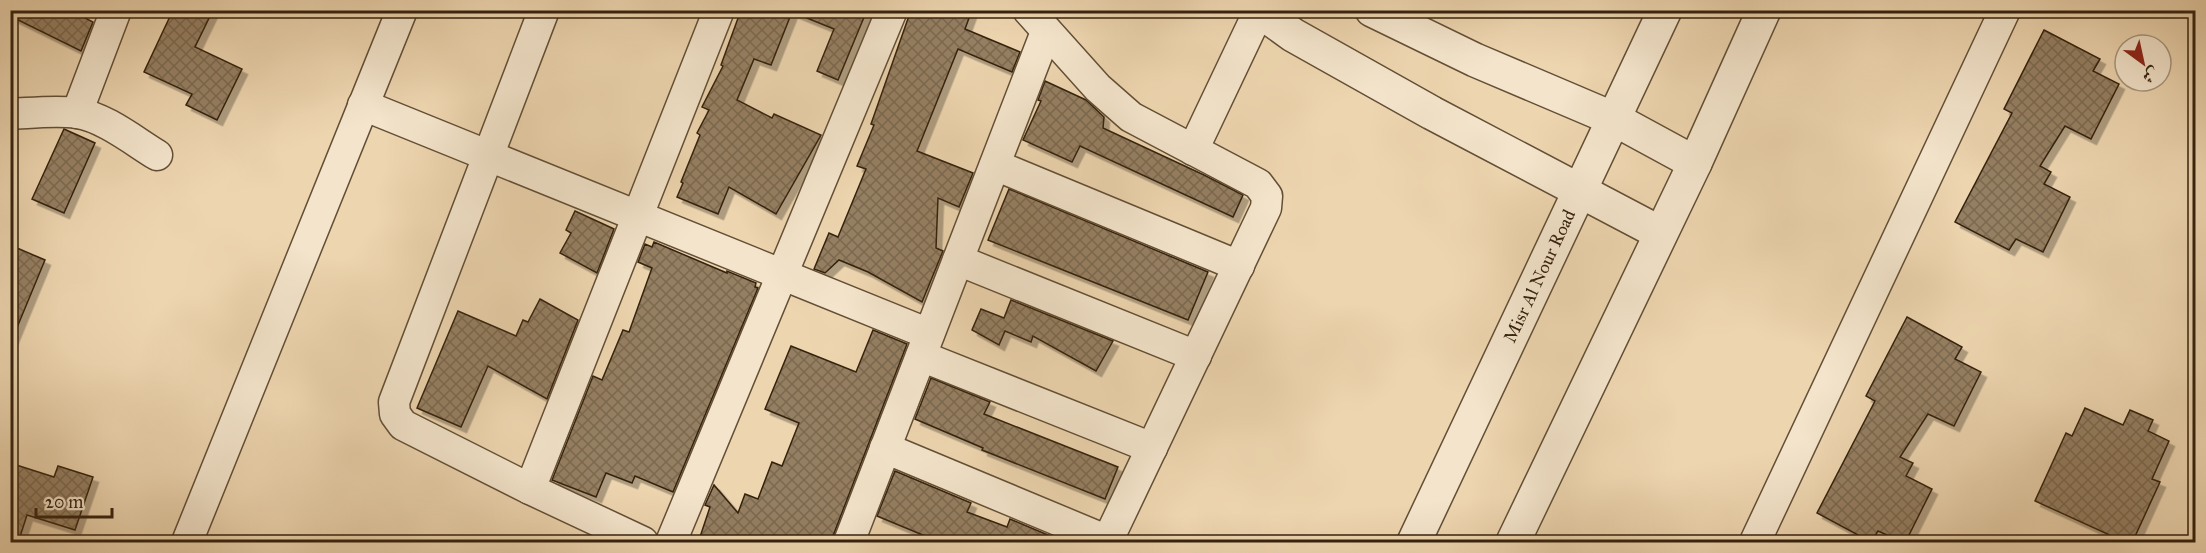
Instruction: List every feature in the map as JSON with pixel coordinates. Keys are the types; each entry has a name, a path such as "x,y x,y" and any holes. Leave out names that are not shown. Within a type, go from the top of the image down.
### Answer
{"street":[{"path":"77,113 116,10"},
{"path":"187,543 402,10"},
{"path":"544,10 394,402 395,414 403,424 530,489 643,543"},
{"path":"530,489 719,10"},
{"path":"671,543 892,10"},
{"path":"1372,10 1475,60 1614,119 1695,163"},
{"name":"Misr Al Nour Road","path":"1414,543 1665,10"},
{"path":"1513,543 1695,163 1764,10"},
{"path":"1755,543 2006,10"},
{"path":"1193,150 1259,11 1293,35 1412,102 1660,233"},
{"path":"885,448 1107,542 1266,208 1268,196 1258,184 1131,117 1098,88 1037,21"},
{"path":"853,541 885,448 995,165 1037,21"},
{"path":"363,105 782,274 925,345 1152,448"},
{"path":"10,114 77,113 95,118 157,155"},
{"path":"995,165 1239,266"},
{"path":"958,260 1196,356"}],"building":[{"path":"10,10 70,10 93,22 81,51 10,16"},
{"path":"173,10 213,10 195,47 242,69 217,120 186,105 192,94 144,72"},
{"path":"741,10 867,10 838,80 817,71 834,29 792,12 771,65 754,59 737,100 772,118 774,114 821,135 776,214 729,187 718,214 677,197 700,135 697,133 709,110 702,107 723,66 721,65"},
{"path":"911,10 972,10 965,29 1020,52 1012,72 958,49 917,151 973,173 959,207 938,198 936,248 943,251 922,302 868,272 839,260 825,273 814,269 829,233 838,237 866,169 857,166 874,125 871,124"},
{"path":"2044,30 2100,59 2093,71 2113,81 2114,93 2091,139 2065,126 2040,166 2051,172 2044,184 2070,197 2043,252 2016,239 2009,250 1955,222 2012,113 2004,109"},
{"path":"1045,81 1086,100 1104,117 1103,128 1243,195 1233,217 1080,146 1072,162 1023,140 1041,101 1038,100"},
{"path":"64,129 95,143 64,213 32,199"},
{"path":"1009,189 1208,272 1188,320 988,240"},
{"path":"575,211 614,229 597,273 560,253 571,233 566,230"},
{"path":"654,242 756,283 755,287 758,288 673,492 635,476 632,483 606,473 596,497 552,480 593,376 602,380 623,330 629,332 652,268 638,262 645,244 652,247"},
{"path":"10,245 45,260 11,342 10,342"},
{"path":"540,299 578,320 547,399 488,366 461,427 417,408 458,311 516,336 523,320 528,322"},
{"path":"1011,300 1113,341 1096,371 1033,336 1031,342 1005,331 999,345 972,330 981,309 1004,318"},
{"path":"1907,317 1962,347 1955,359 1981,372 1954,426 1928,414 1900,457 1913,463 1906,476 1932,489 1905,543 1878,531 1871,542 1817,513 1875,401 1866,396"},
{"path":"873,330 907,344 832,543 698,543 710,507 705,505 714,485 738,513 745,494 758,499 772,462 782,466 799,423 765,409 791,346 856,372"},
{"path":"931,378 990,402 984,414 1118,467 1105,499 982,450 983,448 915,419"},
{"path":"2085,408 2123,425 2130,410 2153,420 2148,431 2169,441 2152,479 2160,482 2132,543 2127,543 2035,501 2066,433 2072,436"},
{"path":"10,463 54,477 58,466 93,477 75,530 27,515 18,543 10,543"},
{"path":"895,471 971,503 967,512 1007,527 1010,519 1067,543 942,543 877,516"}]}
